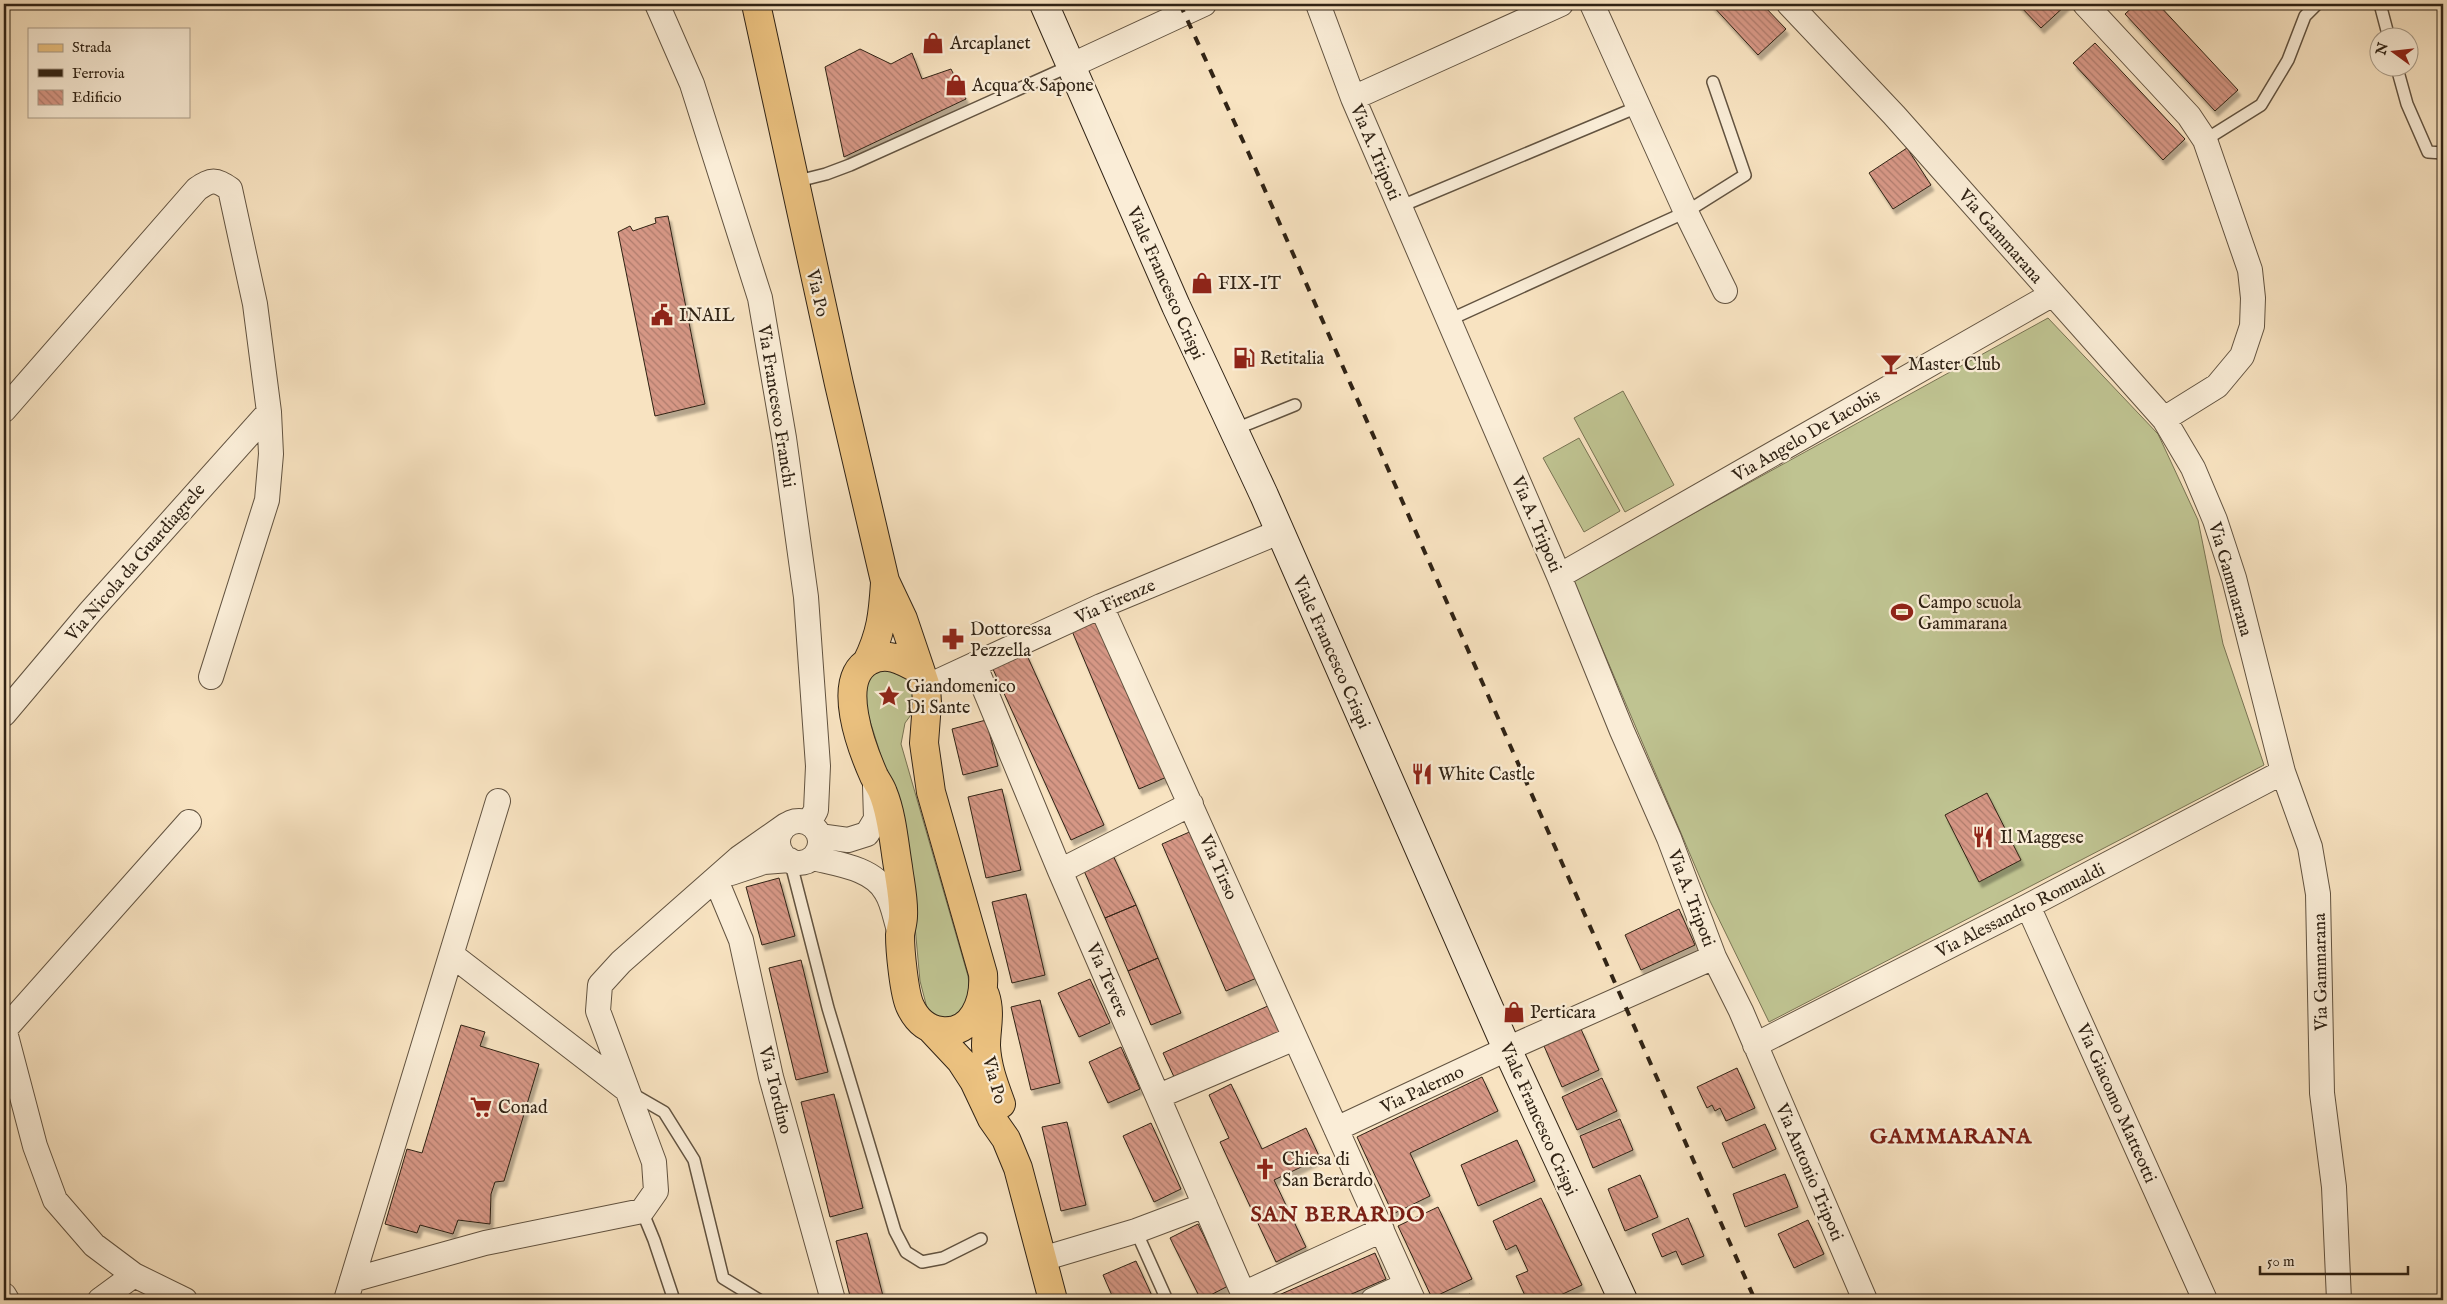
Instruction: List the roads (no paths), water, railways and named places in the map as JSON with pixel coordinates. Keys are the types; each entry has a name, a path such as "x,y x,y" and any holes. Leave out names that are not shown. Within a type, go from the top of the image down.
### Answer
{"main road":[{"name":"Via Po","path":"756,4 794,182 885,581 903,619 922,678 927,703 924,743 931,792 983,974 984,991 989,1008 986,1047 990,1072 1004,1114 1006,1139"},
{"name":"Via Po","path":"885,581 882,625 867,662 854,679 851,697 854,716 874,777 883,792 900,881 904,916 900,934 906,993 909,1005 916,1016 946,1043 961,1061 974,1081 992,1119 1006,1139 1018,1168 1051,1300"},
{"path":"867,662 876,657 895,657 922,678"},
{"path":"931,1029 956,1031 963,1027 971,1021 984,991"}],"street":[{"name":"Via Francesco Franchi","path":"657,4 692,84 760,298 784,438 806,597 818,766 816,810 803,840"},
{"name":"Viale Francesco Crispi","path":"1044,4 1176,306 1280,532 1507,1049 1623,1300"},
{"path":"1070,66 1204,4"},
{"name":"Via A. Tripoti","path":"1318,4 1353,98 1559,576 1622,731 1669,838 1714,957 1755,1045"},
{"path":"1353,98 1561,4"},
{"path":"1592,4 1640,106 1686,212 1725,291"},
{"path":"2085,4 2189,116 2205,140 2250,270 2253,298 2252,326 2242,356 2218,386 2164,419"},
{"name":"Via Gammarana","path":"1798,7 2164,419 2193,468 2215,520 2234,578 2283,772 2310,847 2318,894 2322,1093 2334,1187 2339,1300"},
{"path":"4,410 197,188 209,181 219,182 230,188 255,304 269,412 271,454 267,500 211,677"},
{"name":"Via Angelo De Iacobis","path":"1559,576 2053,294"},
{"name":"Via Nicola da Guardiagrele","path":"4,714 90,612 269,412"},
{"name":"Via Firenze","path":"922,678 975,666 1101,606 1280,532"},
{"name":"Via Tirso","path":"1101,606 1410,1292"},
{"name":"Via Tevere","path":"975,666 1060,871 1159,1096 1244,1297 1382,1230"},
{"name":"Via Alessandro Romualdi","path":"1755,1045 2028,906 2283,772"},
{"path":"349,1290 485,1243 642,1211 656,1192 654,1162 598,1011 600,985 621,962 739,858 803,840 848,840 867,834 876,819 874,777"},
{"path":"349,1290 498,801"},
{"path":"1060,871 1190,804"},
{"path":"185,1300 134,1274 94,1245 55,1200 35,1146 4,1028 189,822"},
{"path":"716,880 803,840"},
{"path":"803,840 872,878 886,892 900,934"},
{"name":"Via Tordino","path":"716,880 741,940 771,1077 833,1300"},
{"name":"Via Giacomo Matteotti","path":"2028,906 2205,1300"},
{"path":"452,955 629,1092"},
{"name":"Via Palermo","path":"1336,1129 1507,1049 1714,957"},
{"path":"1159,1096 1295,1038"},
{"name":"Via Antonio Tripoti","path":"1755,1045 1865,1300"},
{"path":"1043,1266 1205,1205"},
{"path":"100,1300 134,1274"},
{"path":"1373,1300 1410,1292"},
{"path":"4,1295 7,1300"}],"lane":[{"path":"2205,140 2261,104 2288,60 2305,16 2317,4"},
{"path":"2380,4 2386,28"},
{"path":"794,182 826,174 850,165 1070,66"},
{"path":"2400,78 2407,104 2428,152 2443,153"},
{"path":"1449,320 1686,212 1745,175 1713,82"},
{"path":"1400,207 1640,106"},
{"path":"1233,430 1294,406"},
{"path":"803,840 828,1008 895,1230 906,1252 922,1262 943,1258 982,1239"},
{"path":"629,1092 664,1112 694,1160 723,1278 759,1300"},
{"path":"642,1211 674,1300"},
{"path":"1136,1230 1167,1300"}],"railway":[{"path":"1180,4 1249,154 1755,1300"}],"place":[{"name":"Arcaplanet","path":"933,43"},
{"name":"Acqua & Sapone","path":"956,85"},
{"name":"FIX-IT","path":"1202,283"},
{"name":"INAIL","path":"662,315"},
{"name":"Retitalia","path":"1244,358"},
{"name":"Master Club","path":"1891,364"},
{"name":"Campo scuola Gammarana","path":"1902,612"},
{"name":"Dottoressa Pezzella","path":"953,639"},
{"name":"Giandomenico Di Sante","path":"889,696"},
{"name":"White Castle","path":"1422,774"},
{"name":"Il Maggese","path":"1983,837"},
{"name":"Perticara","path":"1514,1012"},
{"name":"Conad","path":"481,1107"},
{"name":"Chiesa di San Berardo","path":"1265,1169"}],"district":[{"name":"GAMMARANA","path":"1951,1135"},
{"name":"SAN BERARDO","path":"1338,1213"}]}
